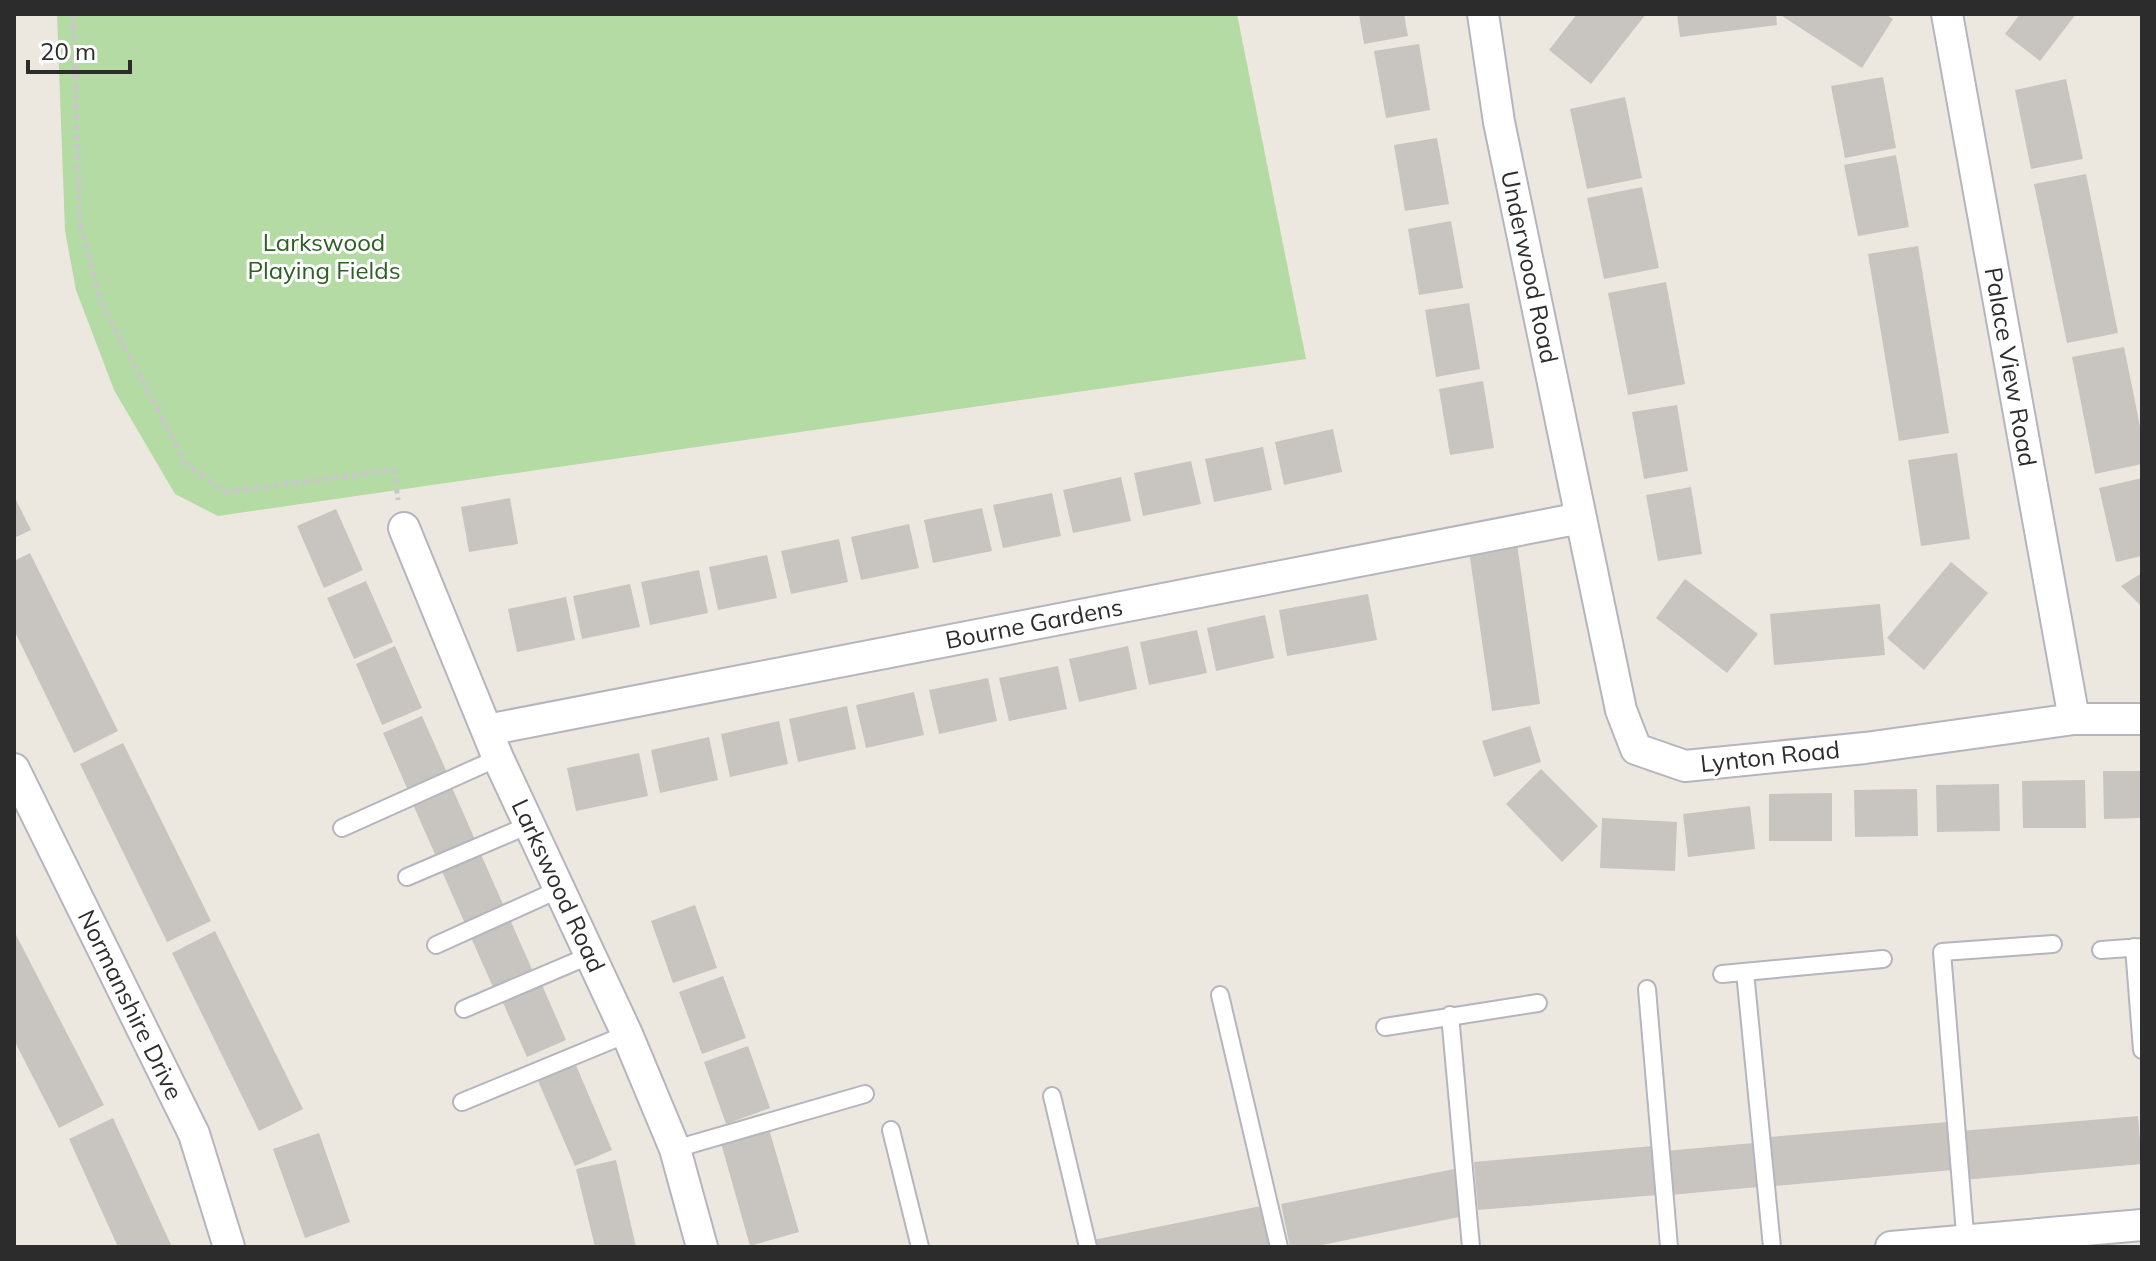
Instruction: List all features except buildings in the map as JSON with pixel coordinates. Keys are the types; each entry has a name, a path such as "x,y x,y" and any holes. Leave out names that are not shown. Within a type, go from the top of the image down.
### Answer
{"street":[{"name":"Underwood Road","path":"1483,14 1499,122 1581,518"},
{"name":"Palace View Road","path":"1947,14 2074,719"},
{"name":"Lynton Road","path":"1581,518 1621,710 1636,749 1685,766 1865,748 2074,719 2142,719"},
{"name":"Bourne Gardens","path":"493,744 1581,518"},
{"name":"Larkswood Road","path":"404,528 493,744 627,1034 675,1149 702,1247"},
{"name":"Normanshire Drive","path":"14,769 194,1134 229,1247"},
{"path":"1891,1247 1966,1244 2142,1225"}],"lane":[{"path":"342,828 493,744"},
{"path":"407,877 529,825"},
{"path":"436,945 560,889"},
{"path":"1966,1244 1942,952 2053,944"},
{"path":"2101,950 2138,947 2142,1050"},
{"path":"464,1009 591,955"},
{"path":"1722,974 1883,959"},
{"path":"1745,972 1772,1247"},
{"path":"1647,989 1669,1247"},
{"path":"1220,995 1279,1247"},
{"path":"1385,1027 1538,1003"},
{"path":"1450,1015 1471,1247"},
{"path":"462,1102 627,1034"},
{"path":"675,1149 865,1094"},
{"path":"1052,1096 1088,1247"},
{"path":"891,1130 920,1247"}],"path":[{"path":"73,14 80,225 101,302 186,464 226,492 394,470 404,528"}],"green space":[{"name":"Larkswood Playing Fields","path":"57,14 1237,14 1306,359 218,516 175,494 114,390 76,290 65,231"}]}
